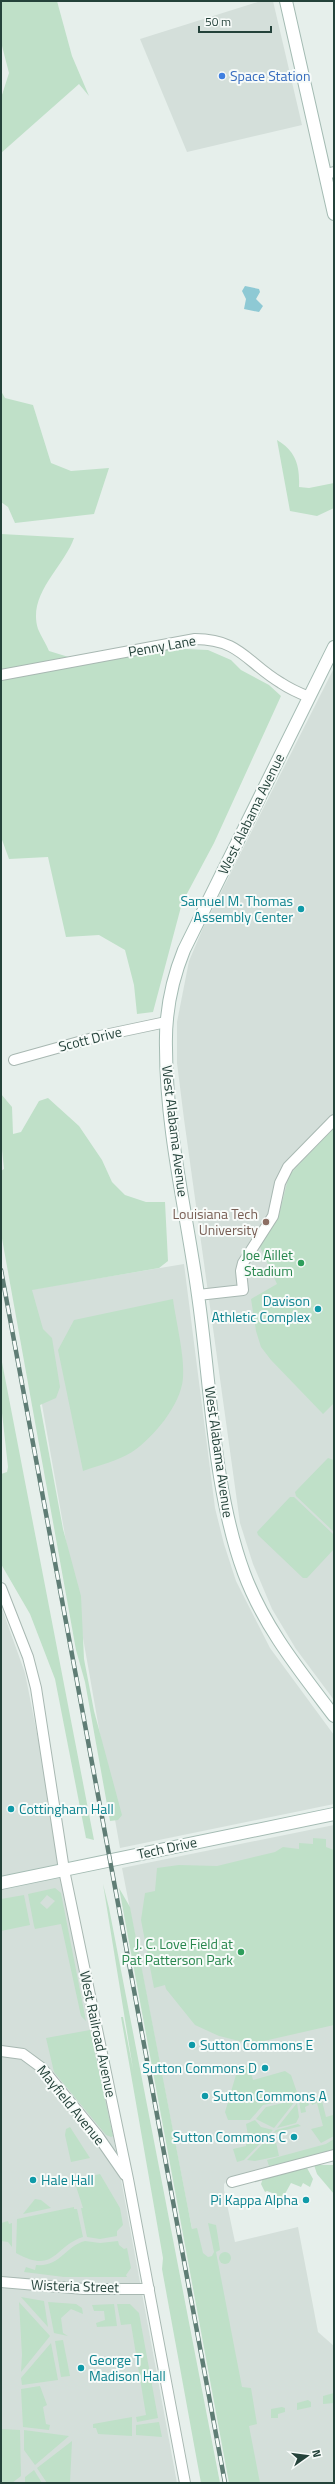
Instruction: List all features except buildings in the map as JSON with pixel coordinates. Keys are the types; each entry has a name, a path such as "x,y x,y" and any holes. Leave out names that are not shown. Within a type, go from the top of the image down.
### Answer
{"main road":[{"path":"286,1 330,173 334,214"},
{"name":"West Alabama Avenue","path":"334,647 184,950 171,988 166,1022 169,1101 198,1295 222,1487 238,1554 252,1593 263,1614 286,1652 334,1716"},
{"name":"Tech Drive","path":"1,1883 334,1814"}],"street":[{"name":"Penny Lane","path":"1,675 195,639 211,639 234,648 280,683 309,697"},
{"name":"Scott Drive","path":"14,1060 100,1036 166,1022"},
{"path":"198,1295 243,1290 241,1271 243,1262 274,1216 280,1184 286,1171 293,1161 334,1120"},
{"name":"West Railroad Avenue","path":"1,1588 28,1657 36,1688 64,1870 128,2179 185,2483"},
{"name":"Mayfield Avenue","path":"1,2051 23,2054 42,2068 98,2136 128,2179"},
{"path":"232,2182 334,2155"},
{"name":"Wisteria Street","path":"1,2282 84,2289 149,2289"}],"shaded area":[{"path":"261,1 273,1 302,125 187,152 140,39"},
{"name":"Louisiana Tech University","path":"334,668 334,1700 296,1649 272,1609 253,1564 240,1523 184,1119 177,1063 177,1022 189,961 203,928"},
{"name":"Louisiana Tech University","path":"184,1264 215,1508 224,1544 236,1581 270,1648 334,1735 334,1804 120,1848 22,1291"},
{"path":"1,1606 25,1673 64,1870 177,2483 1,2483"},
{"path":"334,1825 334,2152 229,2179 224,2184 224,2190 235,2242 298,2227 318,2332 334,2346 334,2483 244,2483 188,2209 122,1868"}],"green space":[{"path":"1,1 57,1 72,56 89,96 79,84 1,153 1,98 9,73 1,42"},
{"path":"1,391 5,398 33,405 51,463 71,471 109,468 94,514 15,523 8,507 1,502"},
{"path":"277,440 289,449 296,460 299,472 299,487 309,488 334,483 334,508 317,516 290,511"},
{"path":"1,534 74,538 63,560 42,592 38,604 36,616 38,629 49,651 75,659 164,648 208,650 231,660 241,670 269,685 281,696 214,843 182,903 153,1012 137,1014 134,985 125,950 99,935 66,937 48,857 9,859 1,837"},
{"path":"1,1094 12,1107 13,1134 21,1132 39,1101 48,1098 79,1126 102,1160 112,1182 125,1195 146,1202 165,1202 168,1261 159,1268 32,1290 43,1329 52,1338 60,1387 56,1398 40,1405 63,1529 81,1596 84,1659 94,1711 122,1815 118,1820 110,1821 85,1682 76,1650 1,1233 1,1171 4,1169 1,1139"},
{"name":"Joe Aillet Stadium","path":"334,1128 334,1403 323,1414 271,1360 261,1347 256,1331 251,1299 277,1284 260,1247 279,1215 289,1175"},
{"path":"173,1299 182,1350 183,1378 181,1388 172,1410 157,1430 132,1452 108,1463 83,1471 58,1350 74,1320"},
{"path":"1,1357 94,1840 86,1838 55,1679 30,1614 1,1564 1,1474 7,1472 8,1467 1,1404"},
{"path":"328,1458 334,1460 334,1532 296,1496 295,1492"},
{"path":"290,1497 294,1497 334,1535 334,1549 307,1578 303,1578 258,1535 257,1532"},
{"name":"J. C. Love Field at Pat Patterson Park","path":"313,1838 326,1839 326,1847 334,1850 334,2025 251,2044 219,2036 195,2025 166,1989 165,1985 154,1988 141,1920 145,1893 155,1891 157,1868 179,1865 217,1866 275,1852 283,1847 299,1849 299,1843 313,1844"},
{"path":"103,1884 109,1908 220,2483 201,2483 162,2269 163,2258 121,2017 123,2017 133,2069"},
{"path":"55,1888 61,1893 86,2021 81,2016 61,1924 35,1929 28,1894","holes":["47,1895 55,1901 47,1909 40,1903"]},
{"path":"119,1888 130,1907 192,2229 197,2228 203,2253 208,2257 212,2256 214,2252 208,2223 216,2225 220,2250 216,2252 242,2387 251,2388 257,2424 249,2426 260,2483 229,2483"},
{"path":"24,1895 30,1925 1,1931 1,1899"},
{"path":"90,2030 113,2136 111,2137 106,2135 54,2072 46,2038"},
{"path":"249,2065 253,2080 285,2071 291,2075 299,2098 263,2105 250,2120 228,2120 225,2112 238,2068"},
{"path":"329,2097 322,2101 326,2117 333,2115 334,2136 321,2143 311,2129 323,2126 317,2103 312,2105 311,2102 308,2102 309,2105 305,2107 306,2112 301,2113 299,2101"},
{"path":"296,2100 274,2128 256,2119 266,2107"},
{"path":"297,2103 299,2117 296,2123 277,2128"},
{"path":"255,2120 261,2127 273,2130 244,2160 237,2162 233,2149 246,2146 246,2142 249,2141 246,2124"},
{"path":"298,2124 301,2126 274,2133 279,2156 255,2161 247,2160 276,2130"},
{"path":"70,2127 90,2158 71,2162 65,2135 66,2129"},
{"path":"334,2139 334,2152 269,2166 267,2160 326,2144"},
{"path":"314,2165 334,2165 334,2194 317,2174"},
{"path":"307,2168 313,2179 310,2187 303,2183 301,2187 291,2183 281,2201 274,2198 275,2194 267,2191 265,2192 261,2184 263,2178"},
{"path":"100,2174 120,2208 123,2225 117,2231 117,2236 100,2239 87,2237 81,2208 83,2208 74,2180"},
{"path":"35,2199 41,2200 51,2208 23,2214"},
{"path":"74,2207 74,2209 77,2209 83,2237 73,2241 47,2260 39,2261 29,2259 16,2253 17,2219"},
{"path":"8,2221 9,2224 12,2223 12,2247 8,2242 1,2241 1,2223"},
{"path":"85,2241 100,2243 118,2241 119,2245 124,2249 127,2248 131,2268 126,2275 127,2277 64,2277 24,2272 26,2267 35,2270 36,2265 44,2265 57,2260 72,2247"},
{"path":"223,2252 227,2252 231,2258 227,2264 223,2264 219,2260 219,2256"},
{"path":"21,2297 44,2301 48,2327"},
{"path":"19,2302 50,2336 21,2372 22,2355"},
{"path":"48,2302 76,2304 82,2308 83,2314 71,2309 61,2318 63,2333 68,2336 54,2333"},
{"path":"114,2304 117,2326 97,2327 96,2323 105,2320 104,2311 94,2311 92,2305"},
{"path":"117,2304 130,2304 139,2313 158,2418 137,2422 136,2417 146,2415 131,2324 121,2325"},
{"path":"63,2340 70,2376 61,2377 55,2341"},
{"path":"51,2343 58,2380 22,2385 21,2378"},
{"path":"40,2386 47,2405 43,2407 46,2424 50,2425 49,2430 23,2427 21,2389"},
{"path":"334,2393 334,2403 323,2404 323,2396"},
{"path":"308,2400 311,2402 311,2407 297,2410 297,2403"},
{"path":"282,2407 285,2408 285,2412 278,2414 278,2418 271,2418 271,2409"},
{"path":"132,2417 132,2436 98,2434 96,2428 93,2428 93,2424"},
{"path":"159,2422 162,2437 136,2435 136,2425"},
{"path":"1,2429 20,2430 21,2476 12,2483 1,2483"},
{"path":"24,2430 69,2436 35,2465 24,2450"},
{"path":"72,2441 70,2483 47,2483 37,2468"},
{"path":"34,2470 42,2483 25,2483 25,2477"}],"water":[{"path":"245,286 259,289 260,292 256,299 263,306 259,312 244,309 246,299 242,291"}],"railway":[{"path":"1,1270 225,2483"}],"place":[{"name":"Space Station","path":"222,76"},
{"name":"Samuel M. Thomas Assembly Center","path":"301,909"},
{"name":"Louisiana Tech University","path":"266,1222"},
{"name":"Joe Aillet Stadium","path":"301,1263"},
{"name":"Davison Athletic Complex","path":"318,1309"},
{"name":"Cottingham Hall","path":"11,1809"},
{"name":"J. C. Love Field at Pat Patterson Park","path":"241,1952"},
{"name":"Sutton Commons E","path":"192,2045"},
{"name":"Sutton Commons D","path":"265,2068"},
{"name":"Sutton Commons A","path":"205,2096"},
{"name":"Sutton Commons C","path":"294,2137"},
{"name":"Hale Hall","path":"33,2180"},
{"name":"Pi Kappa Alpha","path":"306,2200"},
{"name":"George T Madison Hall","path":"81,2368"}]}
